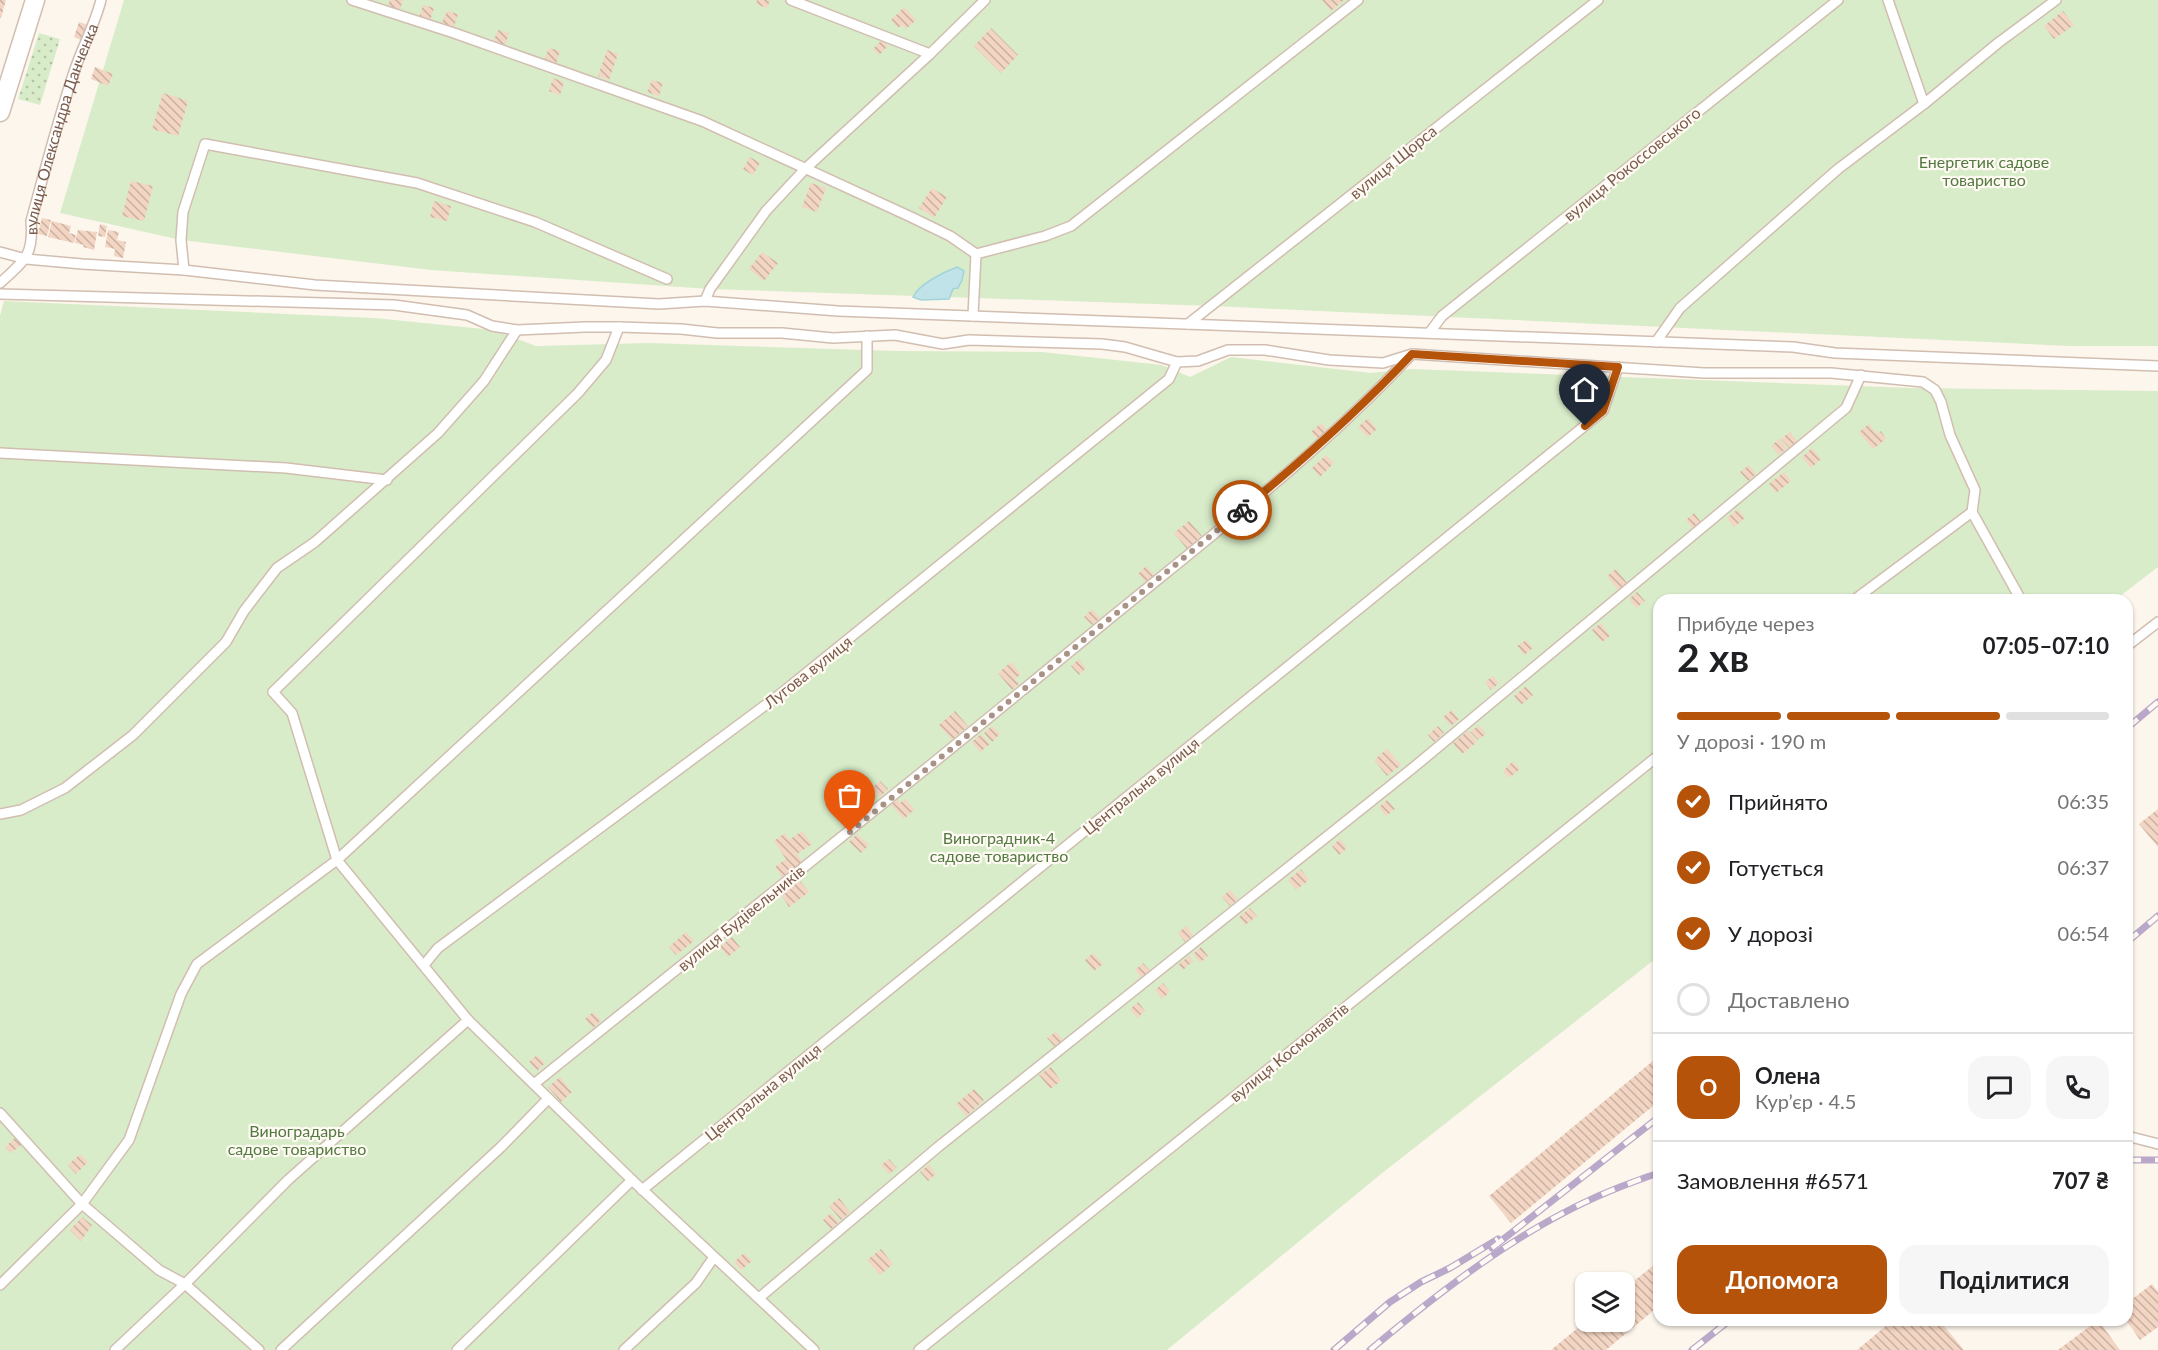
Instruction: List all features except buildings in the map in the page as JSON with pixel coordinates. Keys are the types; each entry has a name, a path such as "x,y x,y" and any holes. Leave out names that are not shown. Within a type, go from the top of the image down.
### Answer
{"street":[{"path":"0,112 35,0"}],"lane":[{"name":"вулиця Олександра Данченка","path":"26,259 32,239 31,221 60,115 78,59 96,21 101,0"},
{"path":"352,0 454,33 702,121 950,236 976,254 1046,236 1071,226 1358,0"},
{"path":"791,0 930,54"},
{"path":"705,301 710,289 766,211 805,169 985,0"},
{"name":"вулиця Щорса","path":"1188,324 1598,0"},
{"name":"вулиця Рокоссовського","path":"1430,332 1442,316 1838,0"},
{"path":"1888,0 1924,104"},
{"path":"1656,342 1680,308 1838,169 2056,0"},
{"path":"184,270 181,240 183,212 205,144 417,183 535,222 667,279"},
{"path":"0,252 26,259 184,270 315,285 445,293 659,303 705,301 838,311 1793,347 1835,353 2158,366"},
{"path":"973,316 976,254"},
{"path":"0,283 26,259"},
{"path":"0,294 394,305 467,315 492,326 517,330 619,327 717,333 782,333 833,338 895,335 943,345 969,340 1102,345 1125,347 1177,362 1198,361 1228,351 1265,350 1329,360 1383,363 1412,354 1704,373 1832,373 1923,382 1935,390 1941,402 1950,435 1975,490 1972,512 2018,594"},
{"path":"619,327 606,360 578,393 273,692 292,713 337,861 468,1020 642,1190 759,1298 810,1349"},
{"path":"0,814 21,810 65,789 133,735 226,642 244,611 277,568 315,542 438,433 484,381 517,330"},
{"path":"0,1285 82,1204 129,1140 182,994 197,964 337,861 867,370 867,336"},
{"name":"вулиця Будівельників","path":"534,1084 868,818 1307,457 1383,385 1412,354"},
{"name":"Лугова вулиця","path":"424,964 438,948 783,692 1170,379 1177,362"},
{"name":"Центральна вулиця","path":"642,1190 1603,411 1618,367"},
{"path":"759,1298 938,1148 1414,766 1810,439 1846,408 1861,375"},
{"path":"0,453 286,468 387,480"},
{"path":"1862,594 1972,512"},
{"path":"2133,641 2158,622"},
{"name":"вулиця Космонавтів","path":"919,1350 1653,760"},
{"path":"115,1350 288,1180 468,1020"},
{"path":"281,1350 501,1147 548,1099"},
{"path":"0,1113 82,1204 159,1270 184,1284 259,1350"},
{"path":"2133,1138 2158,1144"},
{"path":"457,1350 632,1180"},
{"path":"624,1350 696,1283 714,1257"}],"green space":[{"name":"Енергетик садове товариство","path":"124,0 2158,0 2158,346 2071,346 1212,306 710,289 431,270 181,240 60,213"},
{"path":"39,33 60,39 40,105 18,99"},
{"name":"Виноградник-4 садове товариство","path":"4,301 375,318 493,330 536,346 649,343 897,351 1042,352 1162,365 1190,377 1231,357 1371,373 1412,369 1911,388 2158,391 2158,567 2123,594 1653,594 1653,961 1381,1174 1167,1350 0,1350 0,316"}],"water":[{"path":"957,267 964,271 962,280 958,288 953,289 949,299 921,300 913,297 926,283"}],"railway":[{"path":"2133,723 2158,702"},
{"path":"2133,937 2158,916"},
{"path":"1492,1248 1653,1122"},
{"path":"2133,1160 2158,1160"},
{"path":"1370,1350 1427,1303 1520,1238 1586,1202 1653,1175"},
{"path":"1334,1350 1390,1302 1498,1239"},
{"path":"1692,1350 1722,1326"}],"way so far":[{"path":"850,832 1242,510"}],"route":[{"path":"1242,510 1307,457 1383,385 1412,354 1491,357 1618,367 1603,411 1585,426"}],"park label":[{"name":"Виноградарь садове товариство","path":"297,1140"}]}
